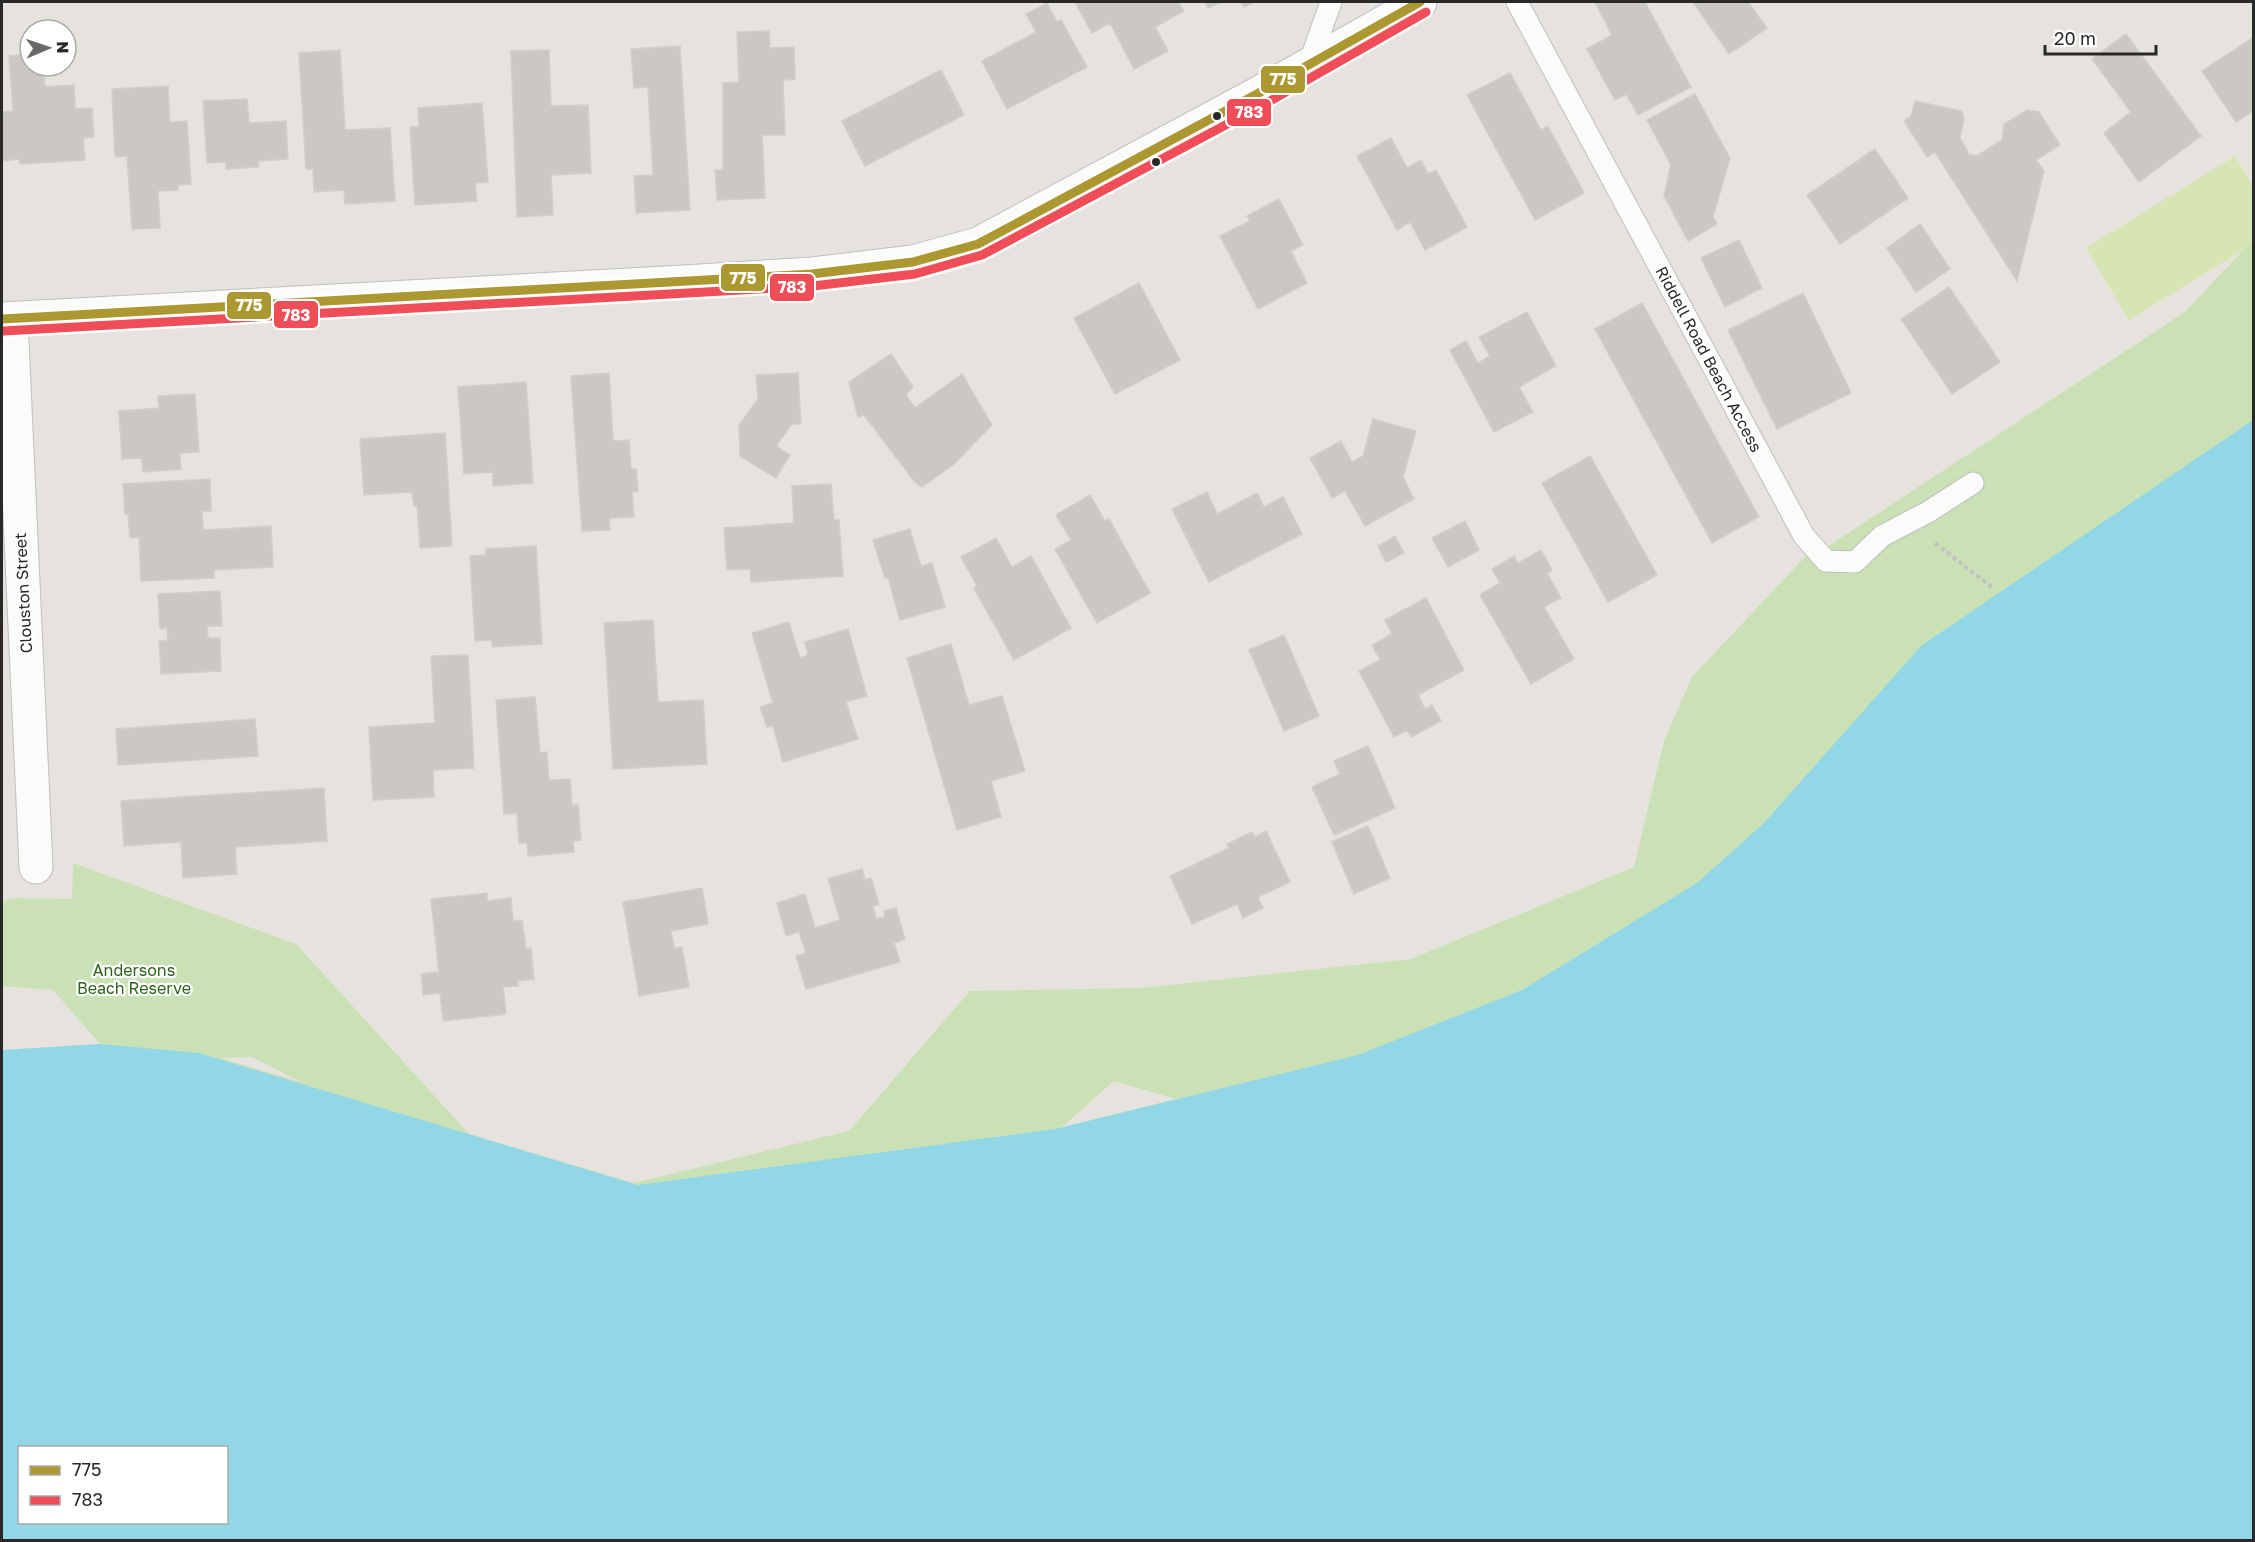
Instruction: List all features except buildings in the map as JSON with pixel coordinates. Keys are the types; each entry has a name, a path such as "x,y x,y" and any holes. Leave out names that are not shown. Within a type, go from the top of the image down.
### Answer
{"street":[{"path":"6,319 812,274 913,262 978,244 1420,2"},
{"name":"Clouston Street","path":"6,319 36,867"}],"lane":[{"path":"1309,64 1331,2"},
{"name":"Riddell Road Beach Access","path":"1517,2 1804,536 1826,561 1856,562 1882,536 1928,512 1973,483"}],"path":[{"path":"1928,512 1935,525 1932,541 1993,588"}],"green space":[{"path":"2235,156 2253,186 2253,244 2129,320 2086,248"},
{"name":"Andersons Beach Reserve","path":"2253,240 2253,1303 1638,1540 2,1540 2,1050 100,1044 53,990 2,986 2,902 11,898 72,899 73,863 296,944 469,1134 634,1183 849,1131 970,991 1142,988 1411,959 1634,867 1664,741 1692,677 1806,556 1827,547 2185,312","holes":["252,1057 303,1083 220,1058","1114,1081 1176,1099 1063,1127 1063,1126"]}],"water":[{"path":"2253,420 2253,1540 2,1540 2,1050 101,1044 199,1053 638,1185 1055,1129 1358,1055 1522,990 1697,883 1764,823 1921,646"}],"transit line":[{"name":"775","path":"2,319 812,274 913,262 978,244 1257,94 1420,2"},
{"name":"783","path":"3,331 813,286 915,274 982,255 1263,105 1426,12"}]}
